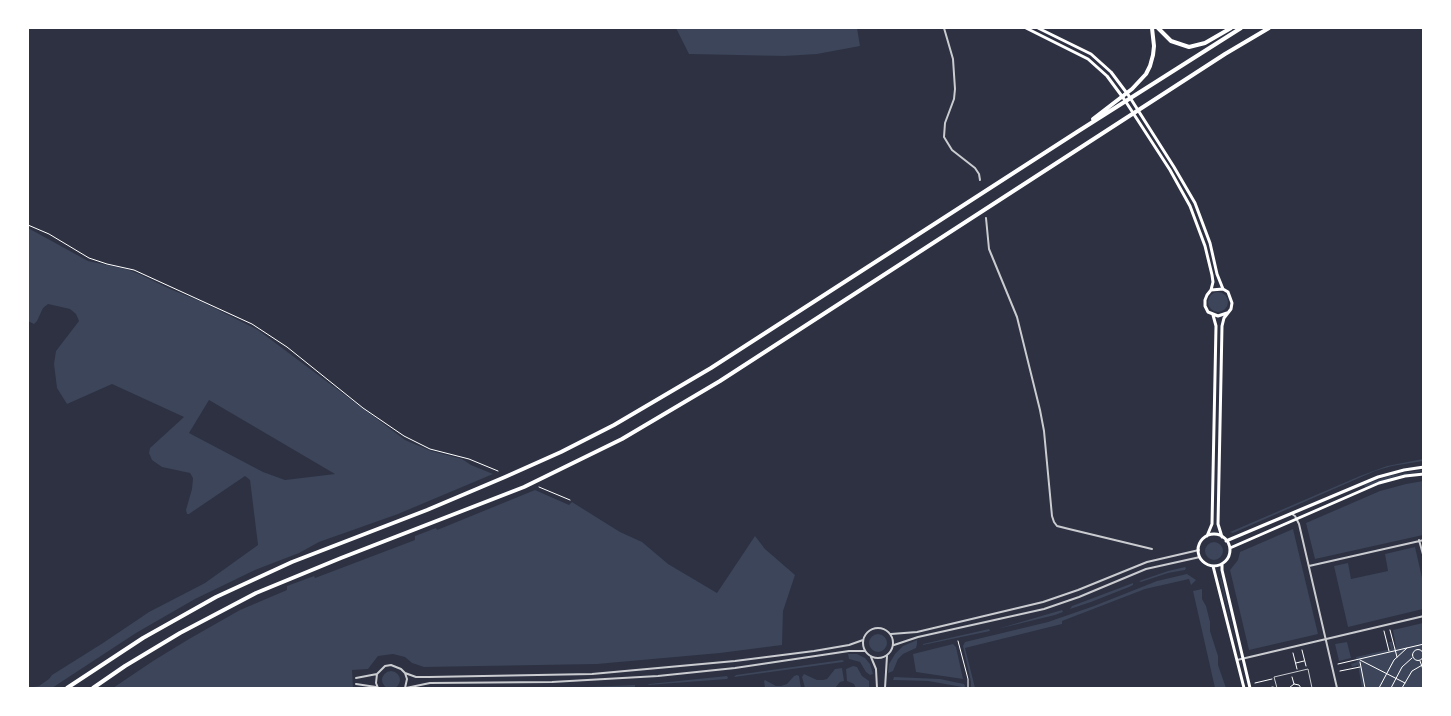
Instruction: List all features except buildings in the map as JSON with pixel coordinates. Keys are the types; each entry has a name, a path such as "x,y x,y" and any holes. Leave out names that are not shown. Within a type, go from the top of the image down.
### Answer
{"highway":[{"path":"1076,132 1132,89 1146,74 1150,66 1154,46 1152,28"},
{"path":"1158,28 1171,41 1189,47 1205,43 1231,28"},
{"path":"67,688 176,618 234,588 335,544 426,510 505,477 561,452 614,425 740,350 1135,94 1241,28"},
{"path":"93,688 180,633 256,593 315,568 524,487 622,439 720,381 1247,40 1271,28"}],"main road":[{"path":"1026,28 1088,59 1107,76 1170,170 1190,206 1205,246 1213,282 1205,300 1205,306 1213,315 1216,326 1212,524 1208,536"},
{"path":"1038,28 1091,54 1111,72 1129,96 1195,203 1210,244 1218,279 1223,289 1231,297 1232,303 1222,326 1218,524 1222,537 1230,548 1229,557 1222,564 1213,566 1205,563 1200,557 1199,550 1202,540 1208,536 1222,537"},
{"path":"1211,290 1223,289"},
{"path":"1213,315 1218,316 1227,313"},
{"path":"1226,541 1378,477 1424,467"},
{"path":"1230,548 1379,483 1405,476 1424,474"},
{"path":"1222,564 1250,688"},
{"path":"1213,566 1244,688"}],"street":[{"path":"944,28 953,59 955,89 954,99 945,123 944,137 952,150 975,168 980,180"},
{"path":"986,218 989,249 1017,317 1038,400 1044,431 1054,522 1057,526 1152,549"},
{"path":"1292,514 1297,518 1337,688"},
{"path":"1419,540 1424,558"},
{"path":"1309,566 1424,540"},
{"path":"891,634 917,632 1043,602 1146,562 1199,550"},
{"path":"885,688 887,656 894,646 918,637 1044,609 1079,597 1146,569 1200,557"},
{"path":"1237,660 1424,616"},
{"path":"877,688 876,669 871,657 865,651 863,640 868,631 878,627 887,630 891,634 894,646"},
{"path":"405,674 430,678 592,674 735,662 822,650 849,645 863,640"},
{"path":"356,678 377,674 385,666 391,665 396,666 405,674 407,678 405,688 430,683 560,682 658,676 770,663 849,651 865,651"},
{"path":"871,657 887,656"},
{"path":"1277,688 1274,677 1307,669 1312,687"},
{"path":"356,684 377,688 377,674"}],"path":[{"path":"28,225 49,234 89,258 134,270 252,324 363,408 404,436 423,446 470,459 498,471"},
{"path":"539,487 570,500"},
{"path":"1390,630 1397,658"},
{"path":"1384,631 1389,652"},
{"path":"1387,641 1393,640"},
{"path":"958,641 968,679 968,688"},
{"path":"1338,664 1424,644"},
{"path":"1416,645 1417,650"},
{"path":"1380,688 1397,658 1408,647"},
{"path":"1302,650 1307,669"},
{"path":"1417,650 1423,654 1420,661"},
{"path":"1391,688 1402,667 1412,658 1412,654 1417,650"},
{"path":"1293,652 1298,672"},
{"path":"1412,658 1420,661"},
{"path":"1360,660 1365,688"},
{"path":"1360,660 1405,683"},
{"path":"1296,663 1305,661"},
{"path":"1420,661 1424,672"},
{"path":"1402,688 1412,671 1422,665"},
{"path":"1340,671 1361,666"},
{"path":"1291,674 1294,684 1301,688 1312,687"},
{"path":"1255,683 1275,679"},
{"path":"1289,688 1294,684"},
{"path":"1268,688 1277,688"}],"shaded area":[{"path":"676,28 857,28 860,46 817,54 784,56 689,54"},
{"path":"28,228 88,261 126,269 139,274 258,330 405,440 431,451 462,459 493,474 398,514 319,542 299,553 255,570 195,599 136,633 52,688 28,688 39,686 52,675 149,612 205,583 258,545 250,480 245,476 187,514 186,510 193,478 190,473 162,467 152,460 149,453 150,448 184,417 112,384 67,404 57,388 54,364 56,351 79,321 76,314 70,309 48,304 43,308 34,324 28,321","holes":["209,400 335,474 285,480 263,472 189,433"]},
{"path":"1214,292 1222,292 1228,298 1228,306 1222,312 1214,312 1208,306 1208,298"},
{"path":"1423,459 1423,461 1375,471 1233,533 1230,532 1360,476 1387,466"},
{"path":"1423,470 1399,475 1365,487 1364,485 1389,476"},
{"path":"1423,481 1423,535 1315,559 1306,523 1380,491"},
{"path":"535,490 569,505 572,502 620,532 642,542 668,564 717,593 755,536 765,549 795,575 783,611 782,645 720,653 597,664 424,667 412,663 405,657 393,654 378,656 368,669 352,670 353,688 113,688 189,639 240,610 287,590 287,586 314,576 315,578 415,540 415,536 436,528 437,530"},
{"path":"1293,529 1318,634 1249,650 1230,570 1238,560 1240,552"},
{"path":"1214,542 1222,547 1223,551 1218,559 1214,560 1206,555 1205,551 1210,543"},
{"path":"1415,547 1423,582 1423,609 1348,627 1334,566 1348,563 1351,579 1388,571 1385,554"},
{"path":"1185,567 1185,570 1139,581 1168,571"},
{"path":"1187,574 1196,580 1191,585 1189,579 1145,589 1062,621 1062,624 965,648 975,688 971,688 963,646 965,642 1048,622 1157,581"},
{"path":"1220,578 1221,578 1238,654"},
{"path":"1133,583 1129,587 1070,609 1072,606"},
{"path":"1202,589 1202,599 1210,622 1210,631 1218,656 1218,665 1226,688 1215,688 1193,591"},
{"path":"1062,610 1063,612 1055,615 997,629"},
{"path":"1423,623 1423,688 1362,688 1358,665 1352,667 1351,664 1357,662 1356,657 1391,649 1389,642 1392,642 1393,648 1396,647 1393,630"},
{"path":"989,629 990,631 923,645 923,644"},
{"path":"878,634 884,637 887,643 884,649 878,652 872,649 869,643 872,637"},
{"path":"917,640 916,648 903,654 898,659 893,671 888,673 889,664 895,654 903,646"},
{"path":"1347,642 1351,658 1339,661 1335,644"},
{"path":"953,644 956,647 963,679 916,672 913,654"},
{"path":"848,654 857,654 865,658 870,664 873,674 870,675 866,672 860,662 849,659"},
{"path":"842,660 843,662 734,677 736,675"},
{"path":"853,666 857,667 862,676 869,681 869,688 856,688 854,684 847,681 846,669"},
{"path":"842,668 844,681 840,682 835,688 805,688 802,677 804,674 817,680 823,680 827,679 835,669"},
{"path":"391,671 397,674 400,680 397,686 391,689 385,686 382,680 385,674"},
{"path":"797,675 799,676 801,688 765,688 765,680 776,686 781,686 787,684"},
{"path":"727,676 727,679 648,685 649,684"},
{"path":"894,677 940,679 964,684 965,686 962,688 928,681 893,680"},
{"path":"635,685 635,687 564,688"}]}
